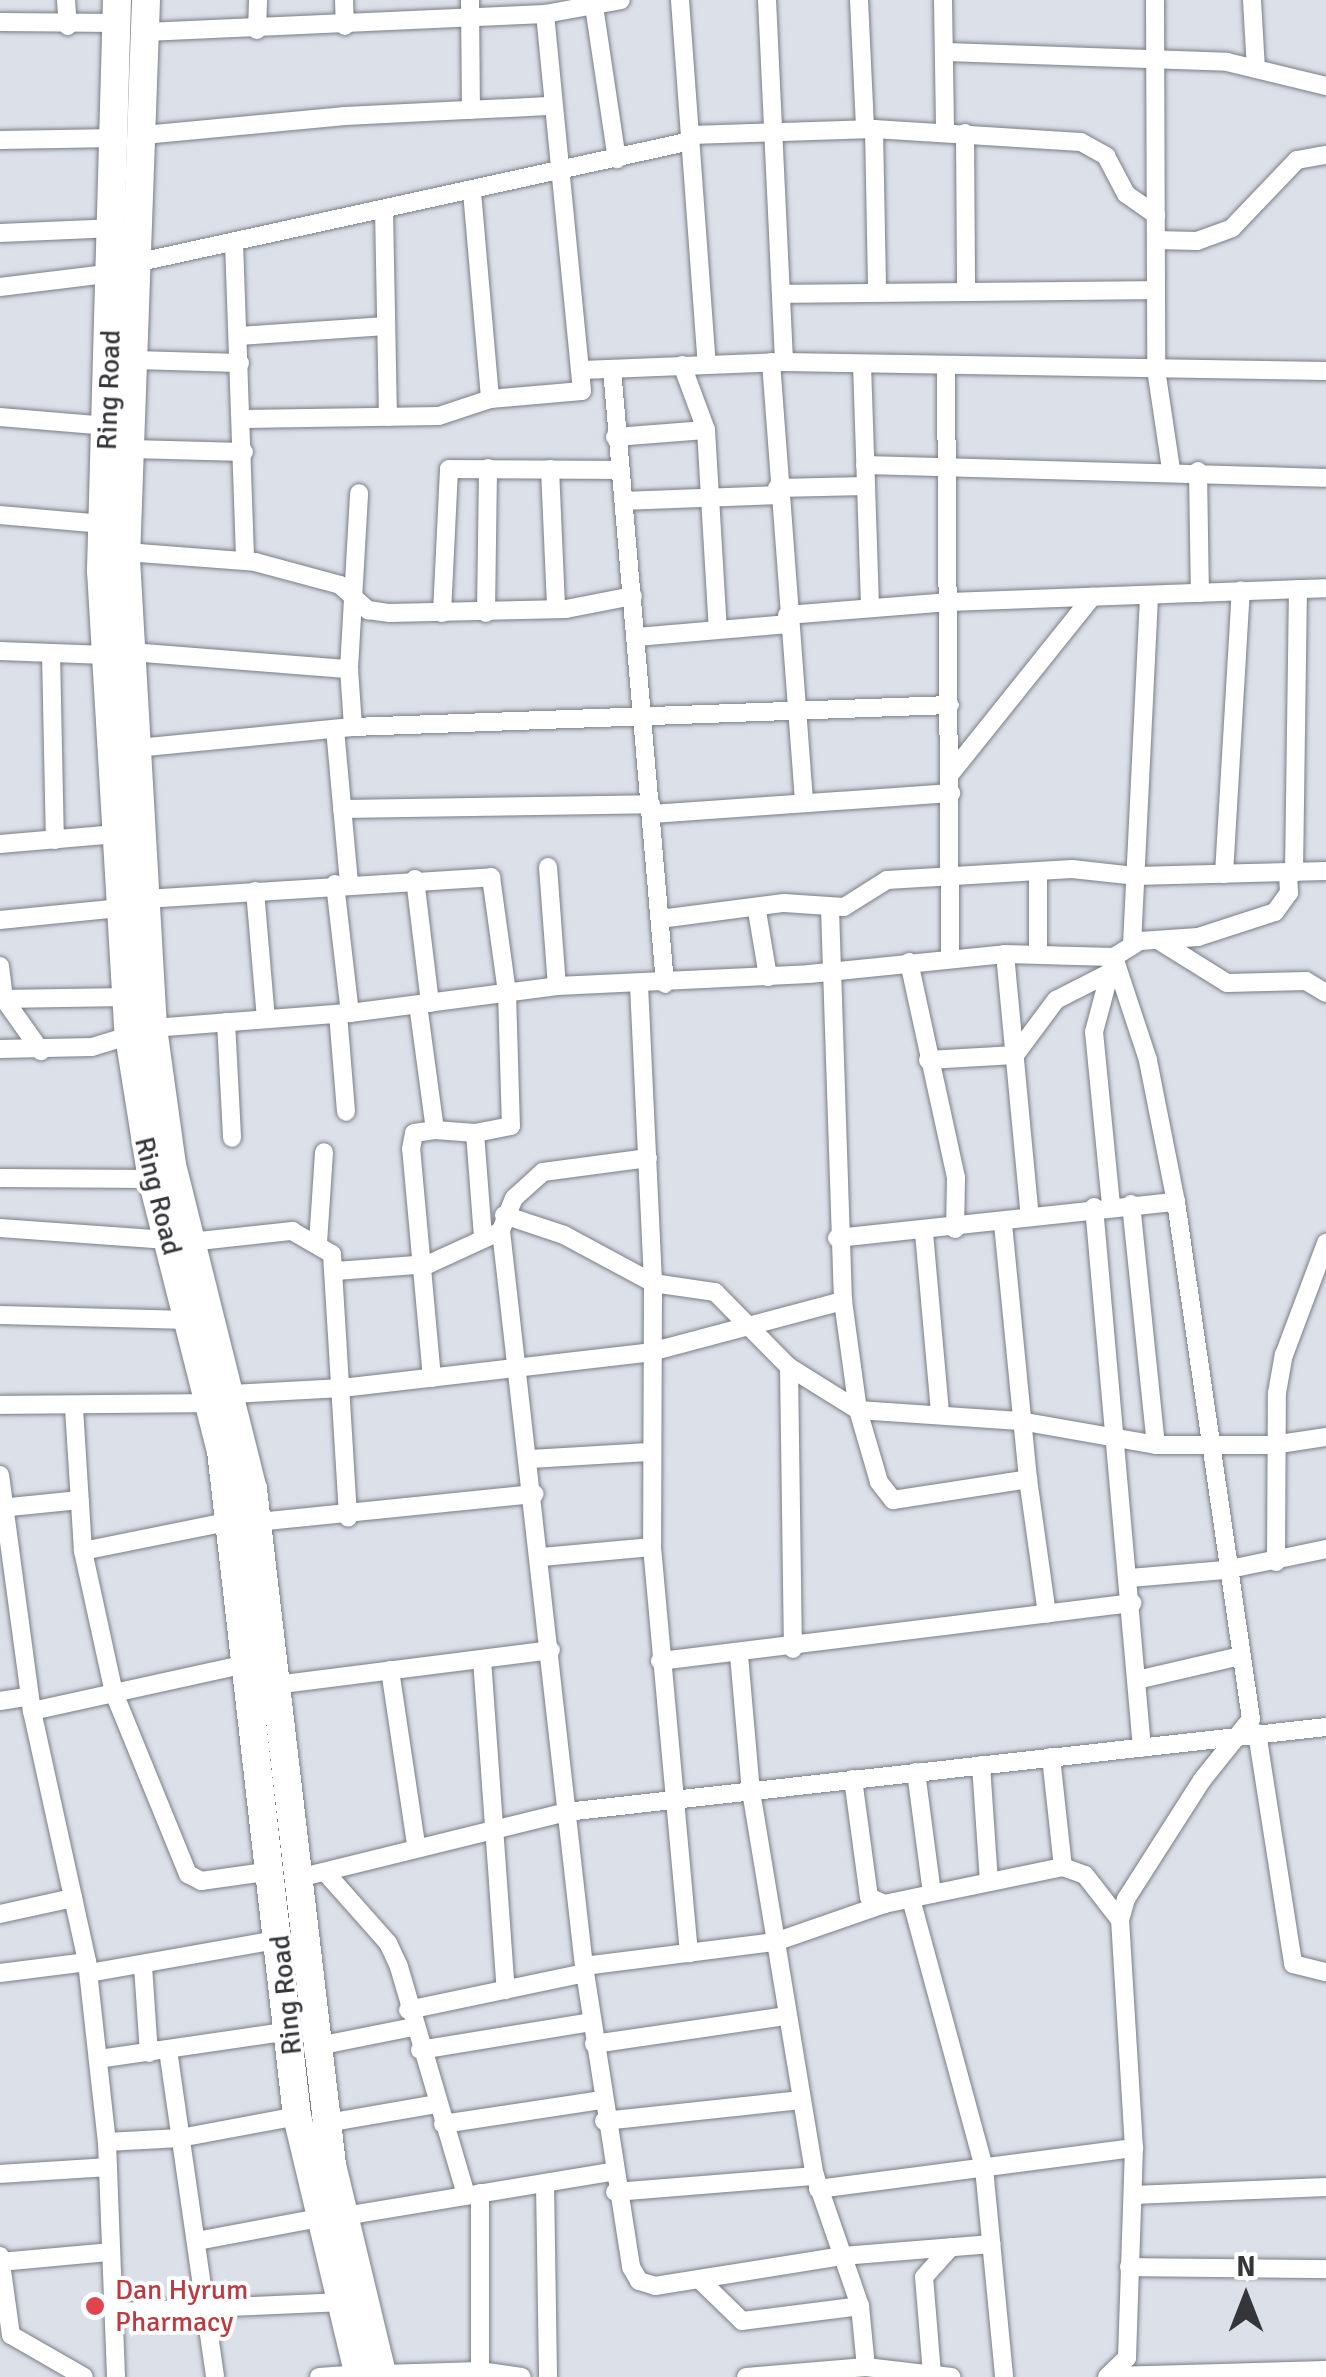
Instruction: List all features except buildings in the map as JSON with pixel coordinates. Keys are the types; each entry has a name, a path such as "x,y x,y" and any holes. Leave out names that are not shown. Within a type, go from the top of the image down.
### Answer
{"main road":[{"name":"Ring Road","path":"146,0 146,32 116,228 127,268 135,360 119,654 117,834 134,903 152,1179 179,1241 222,1398 245,1521 274,1685 299,1874 327,2123 341,2302 371,2376"},
{"name":"Ring Road","path":"118,12 130,136 127,268 108,426 103,524 119,654 137,748 134,903 126,996 141,1032 179,1241 189,1320 222,1398"},
{"name":"Ring Road","path":"245,1521 250,1663 299,1874 281,1939 297,2116 332,2217 371,2376"}],"street":[{"path":"66,0 68,26"},
{"path":"257,30 258,0"},
{"path":"344,0 345,26"},
{"path":"146,32 345,26 469,9 545,14 621,0"},
{"path":"680,0 707,364"},
{"path":"767,0 781,294 777,491 804,801"},
{"path":"859,0 878,292"},
{"path":"943,0 945,132"},
{"path":"1154,0 1156,369 1172,469"},
{"path":"1252,0 1256,69"},
{"path":"594,6 617,159"},
{"path":"469,9 471,110"},
{"path":"0,22 68,26 118,12"},
{"path":"243,420 452,414 490,400 578,394 582,370 545,14"},
{"path":"946,52 1155,58 1256,69 1326,86"},
{"path":"0,140 130,136 553,106"},
{"path":"0,287 127,268 617,159 692,138 774,130 945,132 1096,148 1126,194 1156,216"},
{"path":"964,134 966,291"},
{"path":"1156,240 1197,241 1232,228 1296,160 1326,155"},
{"path":"472,192 490,400"},
{"path":"384,210 388,417"},
{"path":"0,233 116,228"},
{"path":"234,242 245,560"},
{"path":"781,294 1156,290"},
{"path":"239,336 386,326"},
{"path":"135,360 240,363"},
{"path":"582,370 777,362 1326,372"},
{"path":"862,364 870,606"},
{"path":"682,365 706,430 718,630"},
{"path":"946,365 950,958"},
{"path":"612,368 615,438 637,637 665,984"},
{"path":"0,417 108,426"},
{"path":"615,438 706,430"},
{"path":"131,449 244,452"},
{"path":"865,465 948,463 1172,469 1326,478"},
{"path":"486,613 488,468"},
{"path":"442,613 449,469 620,470"},
{"path":"550,469 556,609"},
{"path":"1198,471 1200,593"},
{"path":"624,501 866,486"},
{"path":"346,1112 342,810 359,493"},
{"path":"0,515 103,524"},
{"path":"126,552 245,560 340,586 368,610 486,613 556,609 632,596"},
{"path":"637,637 718,630 870,606 1326,588"},
{"path":"1142,1748 1115,1435 1094,1032 1105,975 1114,957 1132,946 1198,937 1275,912 1289,893 1298,589"},
{"path":"1224,874 1241,592"},
{"path":"1132,946 1148,595"},
{"path":"951,774 1092,597"},
{"path":"0,651 119,654 349,669"},
{"path":"52,653 55,840"},
{"path":"137,748 344,728 950,705"},
{"path":"342,810 651,810 951,794"},
{"path":"0,844 117,834"},
{"path":"548,867 557,986"},
{"path":"660,919 757,910 784,903 830,908 869,895 887,880 1072,869 1135,876 1326,871"},
{"path":"1038,874 1038,953"},
{"path":"0,920 255,891 414,879 491,878 507,993 516,1117 511,1126 475,1134 435,1130 414,1133 411,1148 432,1378"},
{"path":"414,879 435,1130"},
{"path":"255,891 266,1019"},
{"path":"830,908 837,1238 858,1410 879,1482 893,1500 1028,1479"},
{"path":"757,910 768,977"},
{"path":"1157,940 1226,983 1306,981 1326,993"},
{"path":"1005,954 1030,1217"},
{"path":"0,1049 41,1050 141,1032 344,1013 557,986 768,977 1005,954 1114,957"},
{"path":"1110,2376 1127,2358 1134,2148 1120,1920 1140,1876 1234,1736 1250,1719 1225,1570 1176,1202 1148,1060 1114,957"},
{"path":"909,962 956,1178 955,1230"},
{"path":"0,966 2,999 41,1050"},
{"path":"1015,1055 1056,1000 1105,975"},
{"path":"638,985 654,1283 648,1452 652,1547 689,1953"},
{"path":"2,999 126,996"},
{"path":"226,1022 232,1138"},
{"path":"928,1060 1015,1055"},
{"path":"475,1134 496,1227 531,1459 566,1812 611,2172 639,2281 656,2286 842,2256 992,2244"},
{"path":"318,1243 324,1152"},
{"path":"336,1271 423,1264 496,1227 543,1172 648,1158"},
{"path":"0,1178 152,1179"},
{"path":"837,1238 955,1230 1102,1206 1176,1202"},
{"path":"1131,1204 1156,1445"},
{"path":"1003,1222 1020,1422 1047,1614"},
{"path":"496,1227 564,1236 654,1283 716,1292 789,1366 858,1410 940,1413 1020,1422 1115,1435 1156,1445 1273,1445 1326,1438"},
{"path":"0,1228 179,1241 292,1231 332,1254 348,1518"},
{"path":"924,1233 940,1413"},
{"path":"1276,1562 1273,1445 1284,1354 1324,1251"},
{"path":"0,1406 74,1408 222,1398 518,1370 651,1352 843,1302"},
{"path":"0,1316 189,1320"},
{"path":"789,1366 792,1649"},
{"path":"74,1408 83,1551 114,1693 193,1880 299,1874 566,1812 1326,1727"},
{"path":"531,1459 648,1452"},
{"path":"0,1476 0,1508 31,1704 88,1968 107,2142 116,2377"},
{"path":"83,1551 245,1521 348,1518 535,1494"},
{"path":"0,1508 80,1500"},
{"path":"542,1556 652,1547"},
{"path":"1130,1578 1225,1570 1326,1549"},
{"path":"660,1661 792,1649 1132,1603"},
{"path":"274,1685 551,1650"},
{"path":"739,1655 751,1790 816,2183 860,2306 872,2371"},
{"path":"1137,1680 1240,1656"},
{"path":"482,1658 490,1828 506,1990"},
{"path":"0,1701 31,1704 114,1693 250,1663"},
{"path":"390,1670 416,1845"},
{"path":"1258,1733 1293,1964 1326,1972"},
{"path":"1051,1758 1063,1867"},
{"path":"981,1765 989,1882"},
{"path":"916,1772 932,1894"},
{"path":"853,1779 869,1896 884,1904"},
{"path":"318,2046 584,1970 775,1942 884,1904 1063,1867 1085,1876 1120,1920"},
{"path":"299,1874 388,1944 436,2104 473,2194 480,2371"},
{"path":"0,1914 73,1898"},
{"path":"910,1899 984,2168 1004,2377"},
{"path":"0,1973 143,1966 281,1939"},
{"path":"143,1966 158,2052 180,2138 208,2311 214,2377"},
{"path":"594,2044 787,2016"},
{"path":"420,2050 592,2022"},
{"path":"98,2059 290,2032"},
{"path":"443,2124 602,2100"},
{"path":"604,2121 801,2100"},
{"path":"327,2123 436,2104"},
{"path":"107,2142 180,2138 297,2116"},
{"path":"616,2192 816,2183 984,2168 1134,2148"},
{"path":"0,2174 108,2166"},
{"path":"196,2241 611,2172"},
{"path":"545,2183 548,2377"},
{"path":"1132,2195 1326,2188"},
{"path":"924,2277 951,2247"},
{"path":"84,2377 10,2335 0,2259 109,2252"},
{"path":"746,2377 872,2371 941,2376 924,2277 886,2253"},
{"path":"1129,2268 1326,2270"},
{"path":"699,2279 742,2321 860,2306"},
{"path":"113,2312 208,2311 341,2302"},
{"path":"1110,2376 1326,2370"},
{"path":"319,2377 480,2371 522,2377"}],"place":[{"name":"Dan Hyrum Pharmacy","path":"95,2306"}]}
